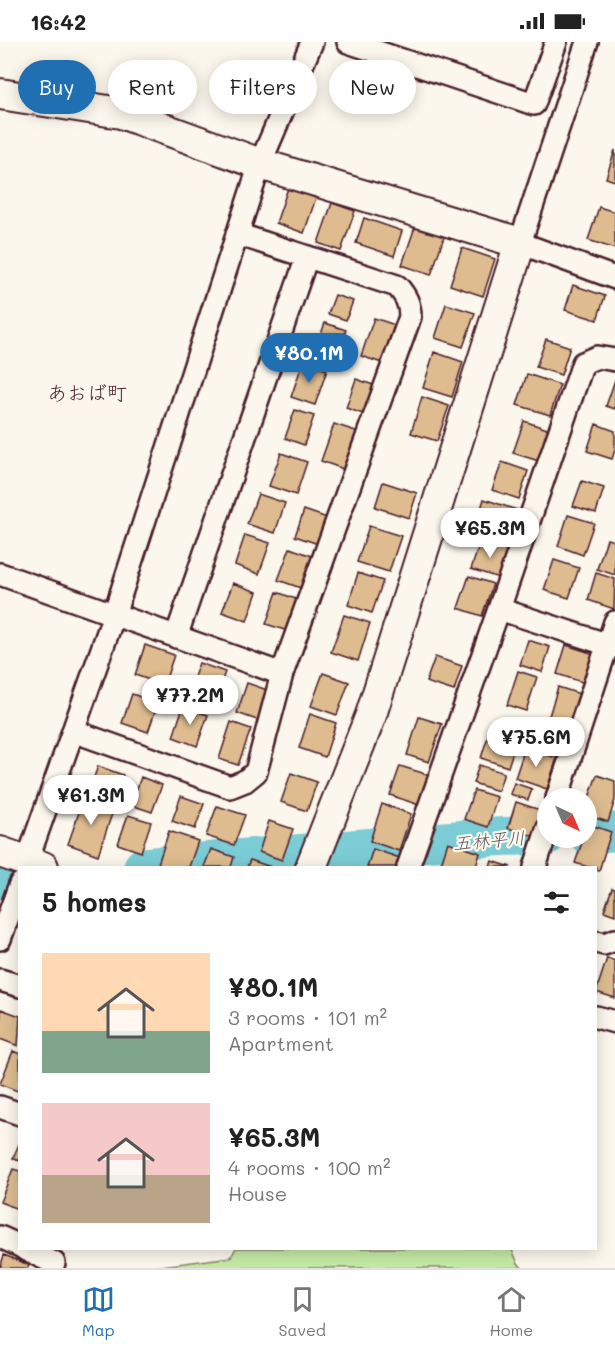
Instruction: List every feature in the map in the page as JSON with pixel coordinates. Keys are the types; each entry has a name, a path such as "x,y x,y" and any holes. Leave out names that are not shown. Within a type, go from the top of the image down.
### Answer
{"street":[{"path":"23,866 114,615 260,164 312,42"},
{"path":"348,42 534,104 556,42"},
{"path":"310,866 371,715 520,243 587,42"},
{"path":"0,94 121,113 260,164 520,243 615,278"},
{"path":"73,731 230,787 239,785 256,772 282,674 410,317 410,307 405,295 397,286 237,234"},
{"path":"176,637 307,257"},
{"path":"408,866 583,363 597,357 615,360"},
{"path":"0,574 282,674"},
{"path":"499,609 611,645"},
{"path":"561,788 611,645 615,622"},
{"path":"535,866 541,848"},
{"path":"0,939 18,882"},
{"path":"597,942 604,944 615,940"},
{"path":"0,980 18,985"},
{"path":"597,1017 615,1022"},
{"path":"0,1107 18,1113"},
{"path":"0,1237 18,1245"},
{"path":"30,1250 57,1260"}],"green space":[{"path":"235,1250 512,1250 522,1268 146,1268 231,1257"}],"building":[{"path":"615,150 615,181 606,178"},
{"path":"288,188 316,198 304,233 276,223"},
{"path":"332,203 355,211 341,251 318,243"},
{"path":"599,207 615,212 615,249 588,240"},
{"path":"364,218 402,231 394,256 356,243"},
{"path":"416,224 445,234 431,275 402,265"},
{"path":"462,248 495,259 483,296 450,285"},
{"path":"573,285 605,296 597,320 565,310"},
{"path":"335,295 353,301 346,320 328,314"},
{"path":"446,304 475,313 463,347 435,338"},
{"path":"374,318 395,325 382,363 361,356"},
{"path":"325,323 346,330 334,363 313,356"},
{"path":"546,339 570,347 561,375 536,367"},
{"path":"434,352 463,362 452,397 423,388"},
{"path":"303,362 327,370 315,405 291,397"},
{"path":"527,374 560,385 550,415 517,405"},
{"path":"356,379 376,386 366,415 346,408"},
{"path":"615,380 615,409 606,406"},
{"path":"422,397 449,406 437,441 411,433"},
{"path":"295,410 314,416 304,445 285,438"},
{"path":"524,421 550,430 539,461 513,453"},
{"path":"334,424 362,433 349,471 321,461"},
{"path":"596,424 615,431 615,450 612,459 587,451"},
{"path":"281,453 307,462 296,495 269,486"},
{"path":"502,462 528,471 519,499 492,490"},
{"path":"582,481 604,488 596,513 573,506"},
{"path":"383,482 417,493 409,518 375,507"},
{"path":"258,494 285,503 275,533 247,524"},
{"path":"484,499 517,510 508,538 475,528"},
{"path":"304,510 330,519 321,545 295,536"},
{"path":"568,515 594,523 583,555 558,546"},
{"path":"369,526 401,536 389,572 357,562"},
{"path":"245,535 270,543 259,574 235,565"},
{"path":"607,539 615,541 615,575 597,569"},
{"path":"481,540 508,549 499,578 471,569"},
{"path":"290,548 312,556 301,588 278,580"},
{"path":"554,560 579,568 569,598 544,590"},
{"path":"358,573 383,581 372,613 348,605"},
{"path":"596,573 615,579 614,609 588,600"},
{"path":"469,576 493,584 482,616 458,608"},
{"path":"233,583 257,592 247,621 222,612"},
{"path":"277,592 301,601 291,632 266,624"},
{"path":"344,615 370,623 358,661 331,652"},
{"path":"528,640 550,647 542,672 520,665"},
{"path":"145,645 174,655 164,685 135,675"},
{"path":"566,645 594,654 585,683 557,674"},
{"path":"435,657 462,666 454,691 426,682"},
{"path":"199,663 225,672 213,706 187,697"},
{"path":"518,671 537,677 526,711 507,705"},
{"path":"323,673 349,682 337,715 311,706"},
{"path":"247,683 270,691 260,721 237,713"},
{"path":"558,687 583,695 573,727 548,719"},
{"path":"132,694 158,703 148,732 122,723"},
{"path":"183,707 208,715 197,746 173,737"},
{"path":"310,714 336,723 325,757 299,748"},
{"path":"419,717 442,724 429,762 407,755"},
{"path":"231,722 251,729 238,765 219,759"},
{"path":"489,733 516,742 508,767 481,758"},
{"path":"525,748 557,758 547,788 515,778"},
{"path":"479,765 504,773 498,791 473,783"},
{"path":"98,766 123,775 113,803 88,794"},
{"path":"400,766 432,776 422,806 390,795"},
{"path":"291,773 317,782 307,811 281,802"},
{"path":"597,775 615,781 615,800 608,822 597,818 597,788 592,788"},
{"path":"141,777 162,785 152,812 131,805"},
{"path":"514,783 532,789 528,800 510,794"},
{"path":"474,790 497,797 488,827 464,819"},
{"path":"181,796 204,804 195,829 172,821"},
{"path":"84,798 114,808 98,855 68,844"},
{"path":"516,802 537,809 537,828 534,836 508,828"},
{"path":"382,804 411,814 399,851 370,841"},
{"path":"217,806 245,815 234,845 206,836"},
{"path":"128,815 151,822 141,852 118,844"},
{"path":"269,821 293,829 282,860 259,852"},
{"path":"597,827 611,832 599,871 597,866 575,863 580,848 597,848"},
{"path":"169,831 198,841 189,866 157,866"},
{"path":"448,842 480,853 476,866 440,866"},
{"path":"211,849 234,857 231,866 204,866"},
{"path":"373,849 400,858 397,866 367,866"},
{"path":"250,860 268,866 247,866"},
{"path":"492,861 508,866 490,866"},
{"path":"612,888 615,889 615,915 604,911"},
{"path":"607,958 615,961 615,998 597,992"},
{"path":"1,1009 18,1015 18,1046 0,1039"},
{"path":"13,1051 18,1053 18,1091 0,1084"},
{"path":"18,1147 18,1160 13,1158"},
{"path":"13,1169 18,1170 18,1209 0,1202"},
{"path":"4,1255 29,1265 28,1268 0,1268"}],"waterway":[{"name":"五林平川","path":"597,833 615,832"},
{"name":"五林平川","path":"155,866 491,837 537,835"},
{"name":"五林平川","path":"0,879 18,878"}],"district":[{"name":"あおば町","path":"87,392"}]}
